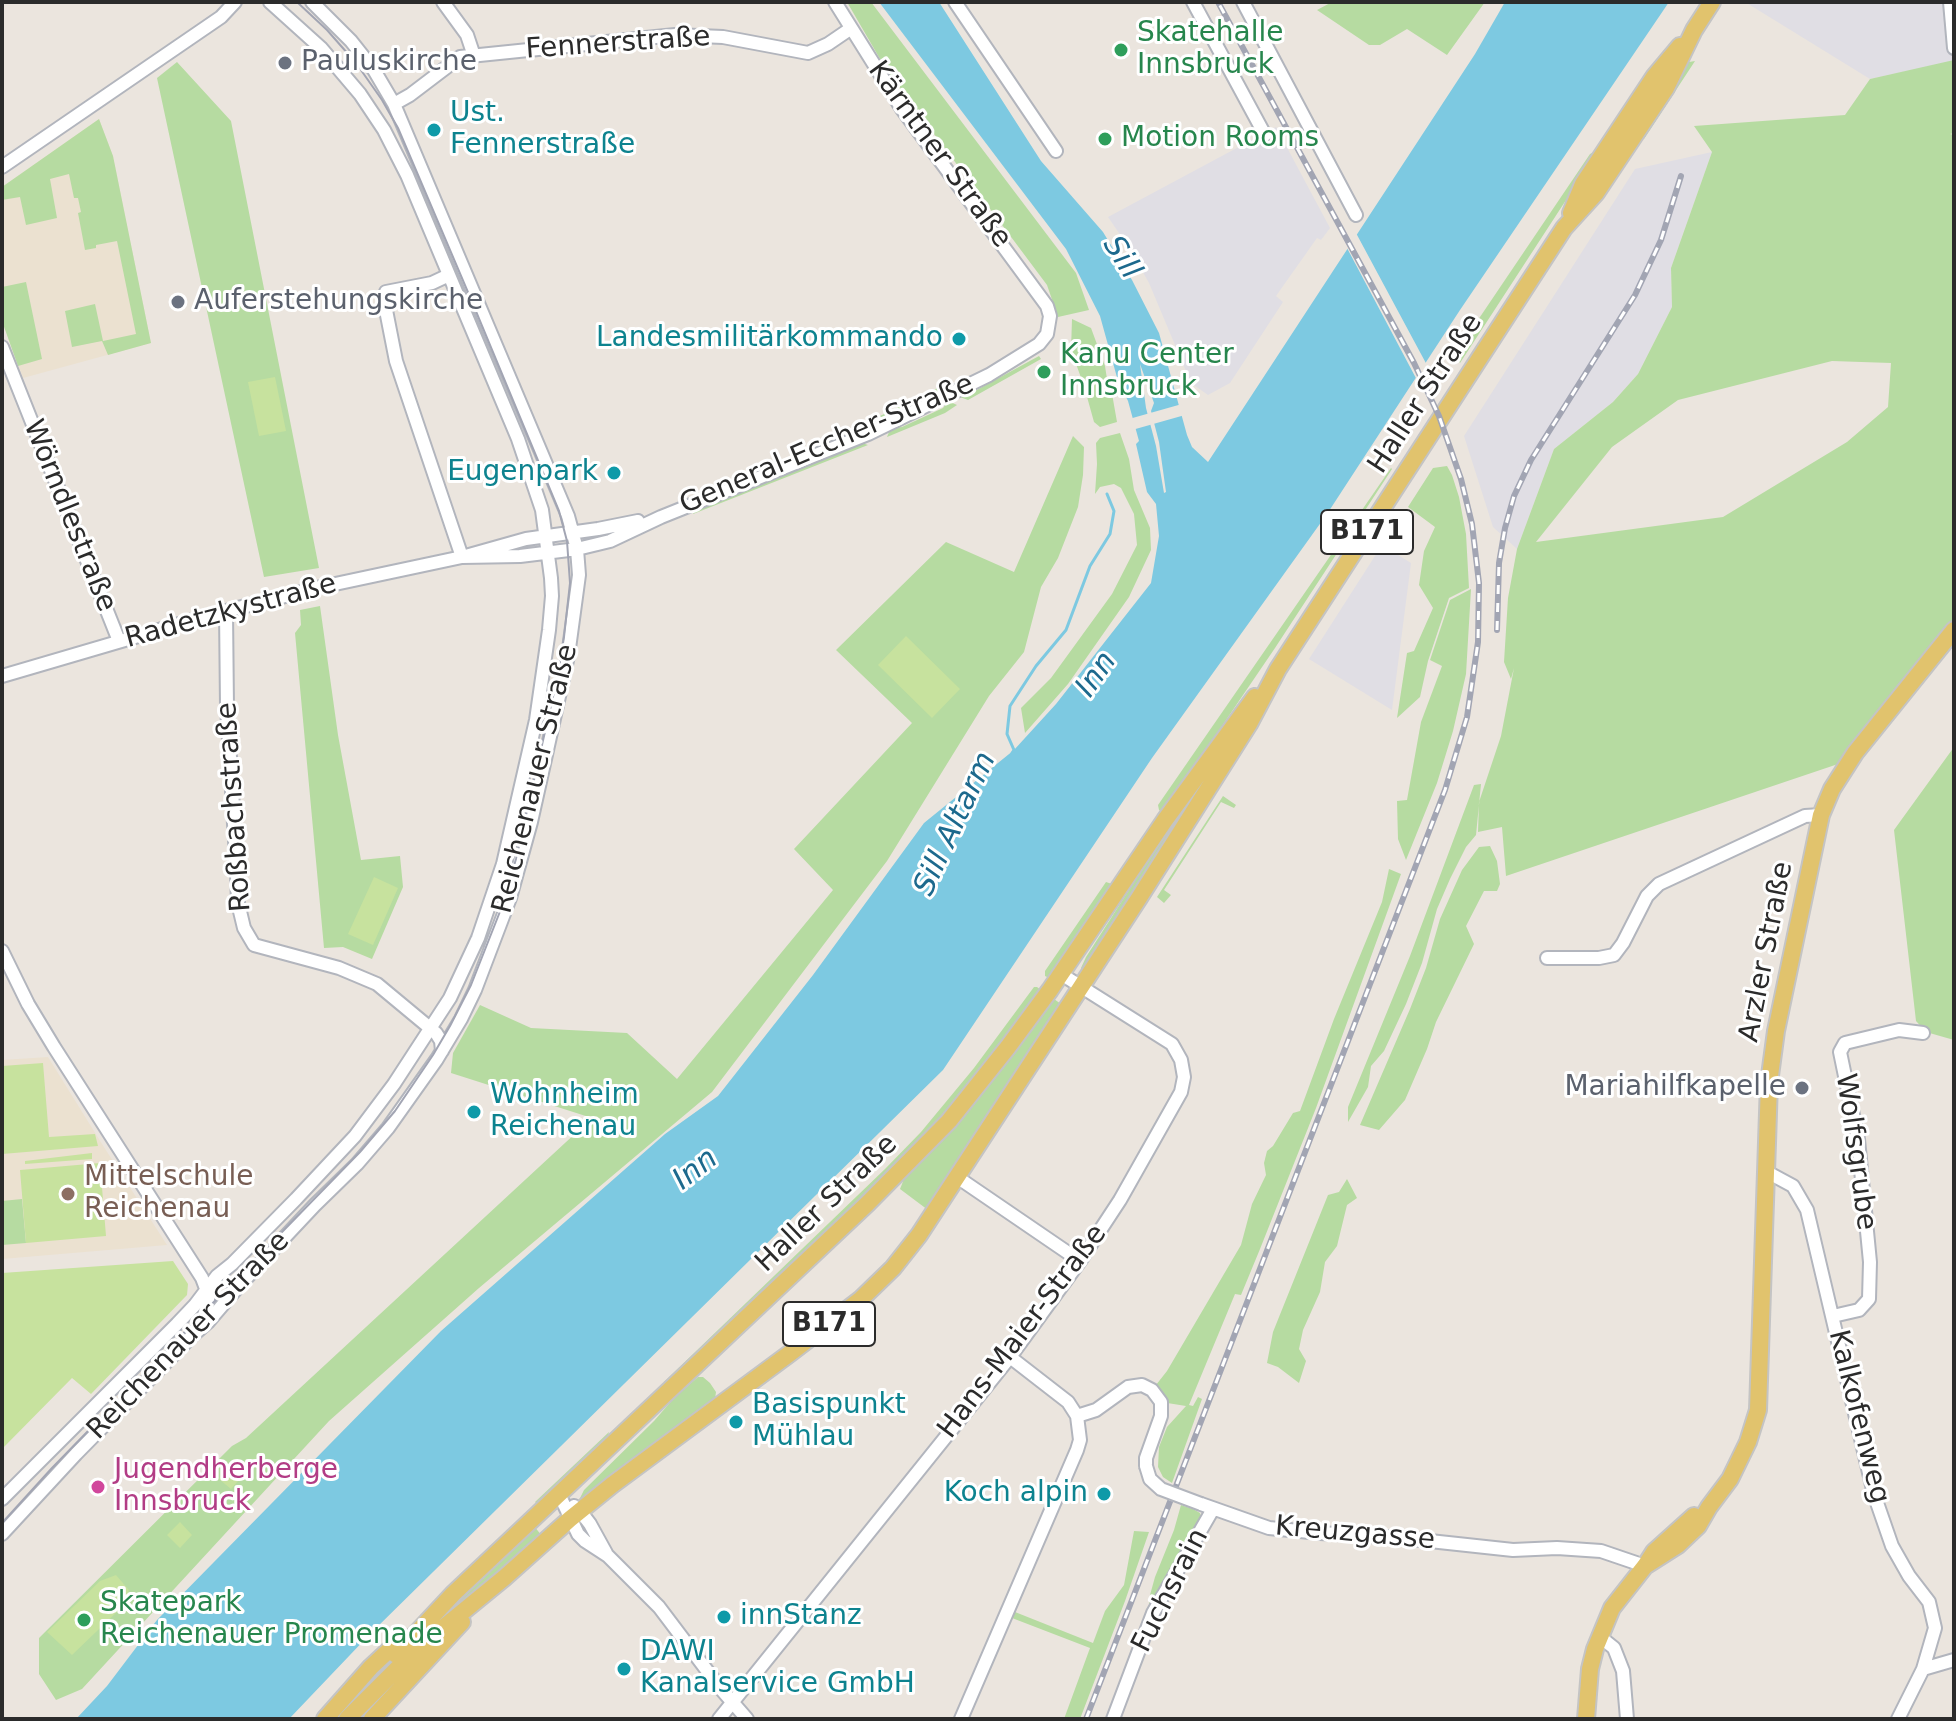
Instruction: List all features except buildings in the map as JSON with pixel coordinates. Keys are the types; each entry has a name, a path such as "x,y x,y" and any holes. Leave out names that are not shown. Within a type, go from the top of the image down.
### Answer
{"main road":[{"name":"Haller Straße","path":"346,1719 416,1650 575,1515 720,1398 801,1345 861,1299 893,1268 957,1177 1249,724 1278,669 1564,228 1583,184 1602,154 1654,77 1694,30 1712,2"},
{"name":"Arzler Straße","path":"1586,1719 1590,1669 1599,1636 1612,1608 1645,1566 1678,1545 1698,1526 1730,1479 1748,1442 1758,1410 1769,1083 1776,1031 1821,815 1832,789 1855,753 1954,630"},
{"name":"Haller Straße","path":"346,1719 375,1678 453,1594 559,1494 699,1372 949,1121 1008,1047 1165,820 1245,709 1278,669"},
{"name":"Haller Straße","path":"372,1719 489,1590"},
{"path":"325,1719 371,1667 453,1594"}],"street":[{"path":"2,167 221,17 235,2"},
{"name":"Reichenauer Straße","path":"2,1499 177,1324 217,1276 265,1231 355,1136 383,1100 431,1029 478,938 498,882 534,731 547,652 552,596 542,510 521,448 397,154 378,120 321,48 270,2"},
{"name":"Reichenauer Straße","path":"2,1534 357,1164 404,1108 442,1051 480,979 505,914 519,868 571,642 579,583 577,549 511,379 394,104 374,70 351,41 312,2"},
{"path":"443,2 467,35 474,56"},
{"name":"Kärntner Straße","path":"835,2 902,109 1047,306"},
{"path":"955,2 1056,151"},
{"path":"1193,2 1265,135"},
{"path":"1243,2 1356,215"},
{"path":"1950,2 1954,48"},
{"name":"Fennerstraße","path":"394,104 460,57 675,35 723,37 808,53 850,29"},
{"path":"449,275 432,283 386,292 384,300 396,361 468,557"},
{"name":"General-Eccher-Straße","path":"548,553 610,541 661,517 868,434 989,375 1039,344 1047,334 1050,316 1047,306"},
{"name":"Wörndlestraße","path":"2,347 119,641"},
{"name":"General-Eccher-Straße","path":"547,536 661,517"},
{"name":"Radetzkystraße","path":"2,676 226,611 321,587 492,553 526,539 547,536"},
{"name":"Radetzkystraße","path":"492,553 520,556 548,553"},
{"name":"Roßbachstraße","path":"226,611 227,714 238,903 244,928 254,945 368,979 384,988 431,1029"},
{"path":"1547,958 1614,955 1647,896 1659,884 1805,816 1821,815"},
{"path":"2,951 7,972 199,1272 207,1289 206,1311 192,1336"},
{"name":"Hans-Maier-Straße","path":"719,1719 1010,1357 1120,1200 1181,1092 1184,1077 1181,1060 1172,1044 1061,974"},
{"path":"431,1029 441,1041 442,1051"},
{"name":"Wolfsgrube","path":"1833,1316 1859,1310 1869,1299 1870,1262 1858,1139 1840,1052 1845,1043 1899,1030 1923,1033"},
{"name":"Kalkofenweg","path":"1767,1172 1793,1186 1807,1210 1874,1494 1892,1546 1929,1602 1935,1628 1923,1669 1898,1719"},
{"path":"957,1177 1080,1261"},
{"path":"199,1272 217,1276"},
{"path":"961,1719 1077,1450 1080,1432 1073,1408 1010,1357"},
{"name":"Kreuzgasse","path":"1077,1416 1096,1410 1128,1387 1142,1385 1152,1390 1161,1402 1161,1416 1146,1458 1150,1479 1161,1489 1269,1528 1513,1550 1557,1548 1601,1551 1645,1566"},
{"path":"559,1494 608,1556 659,1607 747,1719"},
{"name":"Fuchsrain","path":"1113,1719 1153,1613 1207,1506"},
{"path":"1599,1636 1614,1648 1623,1671 1627,1719"},
{"path":"1923,1669 1954,1660"}],"shaded area":[{"path":"1745,2 1954,2 1954,61 1870,79"},
{"path":"99,119 113,156 151,343 23,378 2,321 2,187"},
{"path":"1276,127 1330,228 1321,240 1317,238 1276,296 1283,302 1230,383 1208,395 1191,383 1149,283 1108,217"},
{"path":"1712,152 1671,268 1672,307 1638,374 1613,402 1554,449 1517,549 1493,527 1464,436 1635,169"},
{"path":"1382,545 1411,563 1392,710 1309,659"},
{"name":"Mittelschule Reichenau","path":"48,1057 167,1245 2,1259 2,1060"}],"green space":[{"path":"847,2 871,2 1076,273 1089,310 1058,317 1047,285 887,71"},
{"path":"1332,2 1485,2 1447,55 1407,29 1380,45 1369,45 1317,10"},
{"path":"1954,60 1954,133 1950,134 1954,135 1954,628 1841,763 1506,876 1502,827 1478,832 1479,802 1501,736 1514,668 1511,679 1504,662 1508,598 1517,549 1554,449 1613,402 1638,374 1672,307 1671,268 1712,152 1694,126 1845,115 1870,79","holes":["1832,361 1891,363 1888,407 1847,442 1723,517 1536,542 1612,447 1678,400"]},
{"path":"1695,61 1644,139 1645,132 1689,62"},
{"path":"177,62 231,121 319,568 264,577 157,78"},
{"path":"99,119 113,156 151,343 108,355 102,341 72,347 65,311 95,304 103,341 136,334 117,241 85,250 78,213 81,212 78,198 74,198 69,174 50,179 57,218 26,225 20,197 2,200 2,187"},
{"path":"1594,152 1596,154 1460,363 1455,354"},
{"path":"26,282 42,359 18,366 2,321 2,287"},
{"path":"1072,319 1091,328 1107,379 1113,381 1111,388 1117,422 1100,427 1094,422 1071,350"},
{"path":"1039,356 1041,359 968,400 957,396 966,391 973,392"},
{"path":"275,377 286,431 259,436 248,382"},
{"path":"952,381 952,387 883,421 880,416"},
{"path":"948,401 957,405 887,437 893,428 902,427 943,408"},
{"path":"1120,433 1129,459 1134,490 1150,528 1151,550 1129,597 1068,684 1025,733 1021,708 1051,678 1112,594 1137,545 1134,514 1121,488 1114,484 1100,487 1095,494 1096,443 1100,438"},
{"path":"1073,436 1084,447 1078,507 1058,558 1041,587 1024,652 989,696 887,861 712,1092 479,1288 329,1421 82,1689 56,1700 39,1674 39,1638 232,1446 246,1438 592,1118 451,1073 453,1053 480,1005 531,1028 627,1033 677,1079 833,890 794,849 912,723 836,650 946,542 1014,572"},
{"path":"862,443 868,445 693,514 695,510"},
{"path":"1447,466 1459,497 1466,534 1469,588 1449,598 1428,661 1420,697 1397,718 1407,653 1414,651 1433,608 1419,585 1424,551 1435,527 1408,507 1433,468"},
{"path":"1391,468 1275,648 1171,801 1162,812 1159,810 1158,805"},
{"path":"1471,589 1466,674 1453,731 1437,783 1406,860 1398,839 1397,801 1407,800 1421,722 1442,666 1430,660 1450,600"},
{"path":"320,606 338,735 361,860 400,856 403,887 372,959 343,947 324,948 295,633 301,625 300,610"},
{"path":"906,636 960,689 932,718 878,665"},
{"path":"1251,712 1083,970 1086,957 1174,820"},
{"path":"1954,747 1954,1040 1926,1032 1916,1021 1894,830"},
{"path":"1481,784 1476,835 1466,847 1450,879 1406,1004 1384,1051 1371,1066 1368,1087 1348,1122 1348,1107 1410,956 1474,785"},
{"path":"1223,796 1236,805 1234,808 1221,802 1164,890 1171,895 1164,903 1157,897"},
{"path":"1490,846 1497,861 1500,884 1497,891 1484,891 1466,926 1474,944 1436,1022 1405,1100 1379,1130 1360,1125 1410,1009 1440,919 1462,870 1479,847"},
{"path":"1389,869 1401,874 1316,1108 1260,1249 1241,1295 1235,1294 1189,1405 1193,1406 1198,1397 1202,1399 1172,1483 1163,1477 1158,1467 1159,1447 1167,1427 1186,1406 1161,1402 1152,1390 1167,1371 1241,1245 1252,1204 1266,1175 1264,1163 1267,1151 1293,1113 1300,1111 1382,902"},
{"path":"374,877 398,888 373,945 348,934"},
{"path":"1106,882 1112,884 1049,978 1045,976 1045,971"},
{"path":"1034,987 1041,990 1027,1010 927,1133 857,1203 664,1382 921,1132 974,1068"},
{"path":"1054,999 1061,1004 928,1210 900,1189 906,1174 1014,1051"},
{"path":"43,1063 49,1137 95,1134 98,1146 2,1154 2,1066"},
{"path":"92,1153 92,1159 25,1164 25,1161"},
{"path":"100,1163 106,1236 26,1243 20,1170"},
{"path":"1347,1179 1357,1198 1347,1205 1337,1246 1325,1262 1320,1292 1303,1330 1299,1349 1306,1361 1299,1383 1278,1367 1267,1363 1273,1332 1328,1195 1339,1192"},
{"path":"22,1199 26,1243 2,1245 2,1201"},
{"path":"173,1261 188,1284 187,1295 91,1394 72,1378 2,1449 2,1273"},
{"path":"698,1377 710,1383 716,1392 715,1399 578,1502 584,1490"},
{"path":"609,1432 607,1440 537,1504 535,1502"},
{"path":"235,1463 246,1472 231,1489 219,1479"},
{"path":"1181,1505 1200,1513 1202,1520 1148,1614 1155,1577"},
{"path":"180,1522 192,1535 180,1548 167,1535"},
{"path":"534,1526 542,1536 437,1626 423,1632"},
{"path":"1134,1531 1149,1532 1125,1601 1080,1719 1064,1719 1090,1648 1012,1618 1015,1612 1093,1643 1105,1611 1124,1585"},
{"name":"Skatepark Reichenauer Promenade","path":"116,1575 129,1590 125,1602 72,1655 47,1632 100,1581"}],"water":[{"name":"Inn","path":"879,2 939,2 1041,161 1103,232 1132,280 1159,333 1192,447 1208,462 1475,54 1505,2 1669,2 1460,310 1327,514 1152,758 943,1070 370,1634 289,1719 76,1719 107,1686 157,1620 441,1331 665,1134 718,1096 813,975 924,823 1014,750 1056,704 1151,583 1159,536 1156,504 1147,492 1136,444 1139,441 1100,316 1066,249","holes":["1140,364 1154,403 1151,411 1159,442 1164,493"]}],"pier":[{"path":"1356,233 1428,367 1418,382 1347,248"},
{"path":"1182,404 1185,415 1132,430 1129,419"}],"waterway":[{"name":"Sill Altarm","path":"1012,753 1014,750 1007,734 1010,706 1036,666 1066,630 1090,566 1110,534 1114,511 1107,494"}],"tram line":[{"path":"2,1523 360,1152 395,1111 433,1055 471,985 501,909 516,859 557,679 570,583 567,541 559,511 398,128 356,63 297,2"}],"railway":[{"path":"1086,1719 1445,790 1467,717 1478,642 1479,583 1472,524 1461,479 1439,416 1414,363 1218,2"},
{"path":"1497,630 1499,563 1514,496 1531,460 1635,295 1661,240 1681,176"}],"place":[{"name":"Skatehalle Innsbruck","path":"1121,50"},
{"name":"Pauluskirche","path":"285,63"},
{"name":"Ust. Fennerstraße","path":"434,130"},
{"name":"Motion Rooms","path":"1105,139"},
{"name":"Auferstehungskirche","path":"178,302"},
{"name":"Landesmilitärkommando","path":"959,339"},
{"name":"Kanu Center Innsbruck","path":"1044,372"},
{"name":"Eugenpark","path":"614,473"},
{"name":"Mariahilfkapelle","path":"1802,1088"},
{"name":"Wohnheim Reichenau","path":"474,1112"},
{"name":"Mittelschule Reichenau","path":"68,1194"},
{"name":"Basispunkt Mühlau","path":"736,1422"},
{"name":"Jugendherberge Innsbruck","path":"98,1487"},
{"name":"Koch alpin","path":"1104,1494"},
{"name":"innStanz","path":"724,1617"},
{"name":"Skatepark Reichenauer Promenade","path":"84,1620"},
{"name":"DAWI Kanalservice GmbH","path":"624,1669"}],"water label":[{"name":"Sill","path":"1121,258"}]}
